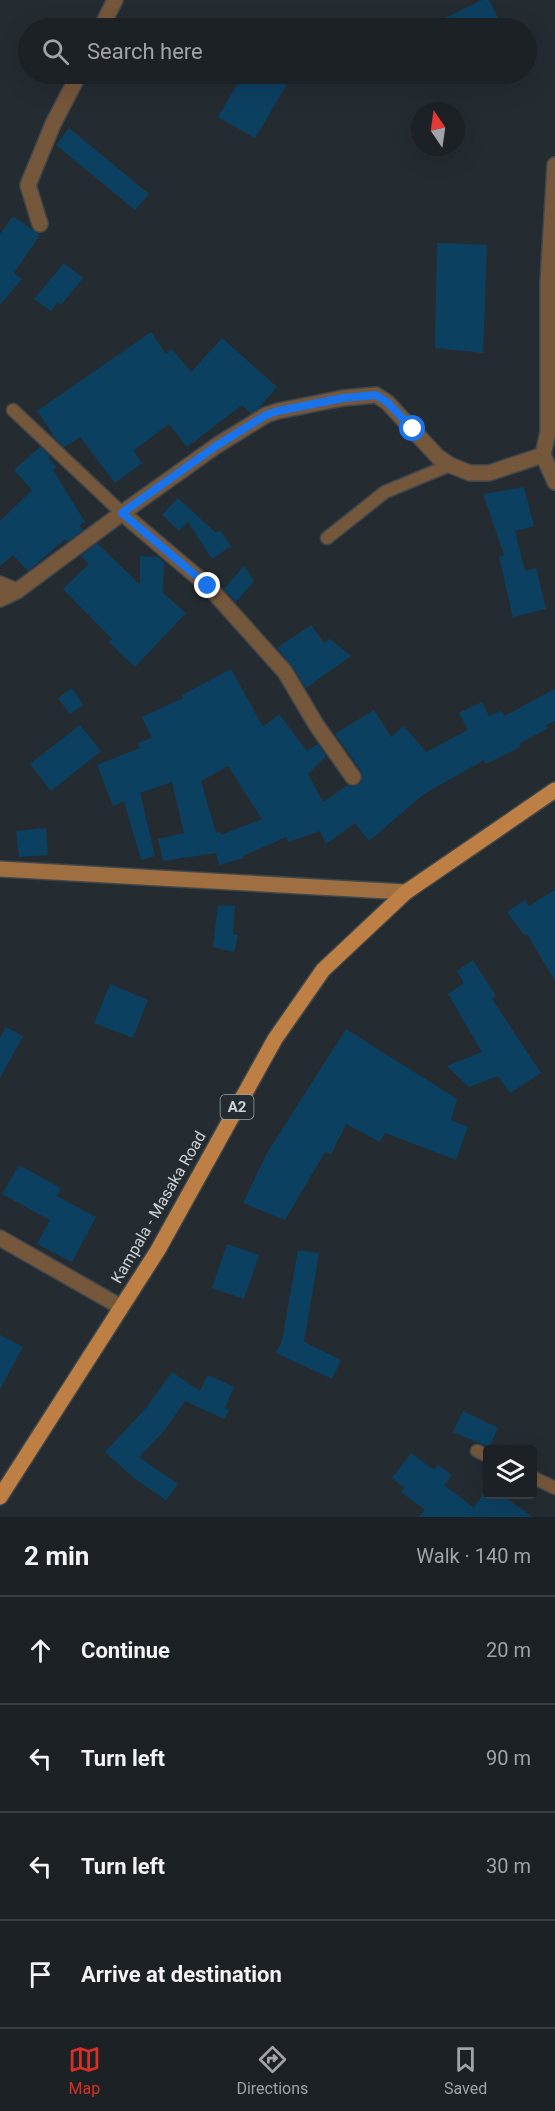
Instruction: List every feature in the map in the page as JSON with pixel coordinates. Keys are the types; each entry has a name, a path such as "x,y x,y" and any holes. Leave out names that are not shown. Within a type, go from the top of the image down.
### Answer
{"main road":[{"name":"Kampala - Masaka Road","path":"0,1497 158,1250 275,1039 323,970 406,892 555,790"}],"street":[{"path":"106,18 116,0"},
{"path":"40,224 28,184 53,124 74,84"},
{"path":"555,165 548,283 552,432 543,455 555,482"},
{"path":"0,599 17,591 216,446 266,415 278,411 343,398 376,395 387,402 438,457 470,473 489,472 543,455"},
{"path":"122,513 208,586 285,672 317,726 353,777"},
{"path":"0,584 17,591"},
{"path":"0,869 406,892"},
{"path":"0,1238 121,1307"}],"lane":[{"path":"13,410 122,513"},
{"path":"327,538 385,492 450,465"},
{"path":"537,1479 555,1488"}],"building":[{"path":"482,0 489,0 498,18 445,18"},
{"path":"237,84 287,84 255,138 218,117"},
{"path":"69,128 149,194 135,210 56,145"},
{"path":"13,216 40,235 14,273 22,279 0,305 0,234"},
{"path":"437,243 487,245 483,353 435,348"},
{"path":"64,263 83,278 61,305 58,302 51,311 34,299"},
{"path":"151,332 166,354 172,349 191,372 222,338 277,387 258,409 251,413 242,405 187,447 169,424 133,451 142,463 115,483 80,437 64,447 52,435 37,411"},
{"path":"40,447 56,467 53,470 85,522 79,525 83,530 67,542 65,539 28,571 13,555 0,566 0,521 32,490 14,470"},
{"path":"524,487 534,526 515,531 525,571 536,568 546,609 513,617 499,557 504,555 483,494"},
{"path":"178,498 216,533 220,530 231,546 212,559 188,522 179,531 162,515"},
{"path":"97,543 140,585 140,556 158,557 164,562 163,593 186,613 135,667 109,642 112,639 63,589 89,564 81,556"},
{"path":"244,566 254,581 236,602 224,589"},
{"path":"311,625 324,643 330,639 351,656 306,688 293,667 277,648"},
{"path":"231,669 263,727 279,714 307,751 318,744 326,756 308,774 323,802 348,785 354,787 362,782 361,771 335,734 374,710 391,737 404,726 426,752 468,730 459,713 482,702 489,716 501,711 504,716 555,689 555,721 546,725 548,728 519,744 520,747 486,764 484,760 424,794 369,841 355,823 326,844 320,831 288,842 286,837 243,856 244,858 219,865 216,853 163,861 158,839 184,833 172,782 140,793 155,856 141,860 124,801 113,806 97,765 140,748 138,743 152,738 142,717 183,698 182,695","holes":["228,766 262,819 221,835 220,832 216,833 201,781"]},
{"path":"72,688 83,705 70,714 58,698"},
{"path":"80,725 101,751 51,791 30,764"},
{"path":"46,828 48,855 19,857 16,831"},
{"path":"555,890 555,981 527,934 525,936 507,912 525,900 529,906"},
{"path":"218,905 235,906 233,934 238,935 234,952 213,947"},
{"path":"473,960 496,996 492,999 541,1073 510,1093 498,1076 469,1087 447,1066 482,1052 448,994 464,983 457,971"},
{"path":"110,984 148,1000 133,1038 94,1023"},
{"path":"6,1027 23,1036 0,1078 0,1038"},
{"path":"346,1029 457,1099 451,1120 468,1127 456,1160 385,1133 380,1142 346,1124 331,1154 325,1152 285,1220 243,1203 267,1153"},
{"path":"19,1165 61,1188 57,1196 96,1217 72,1262 37,1244 50,1220 2,1194"},
{"path":"227,1244 259,1255 244,1299 212,1288"},
{"path":"298,1250 319,1253 304,1342 341,1360 332,1379 276,1353 282,1341"},
{"path":"0,1335 23,1347 0,1389"},
{"path":"172,1372 200,1391 208,1375 234,1387 225,1408 229,1410 224,1419 185,1401 164,1431 139,1457 178,1484 166,1500 134,1478 105,1452 146,1408"},
{"path":"463,1411 498,1428 490,1445 484,1445 453,1432"},
{"path":"411,1453 434,1470 438,1465 452,1475 444,1485 474,1508 483,1494 483,1499 507,1499 533,1517 419,1517 425,1510 401,1492 405,1488 392,1478"}],"route":[{"path":"208,586 122,513 216,446 266,415 278,411 343,398 376,395 387,402 413,429"}]}
